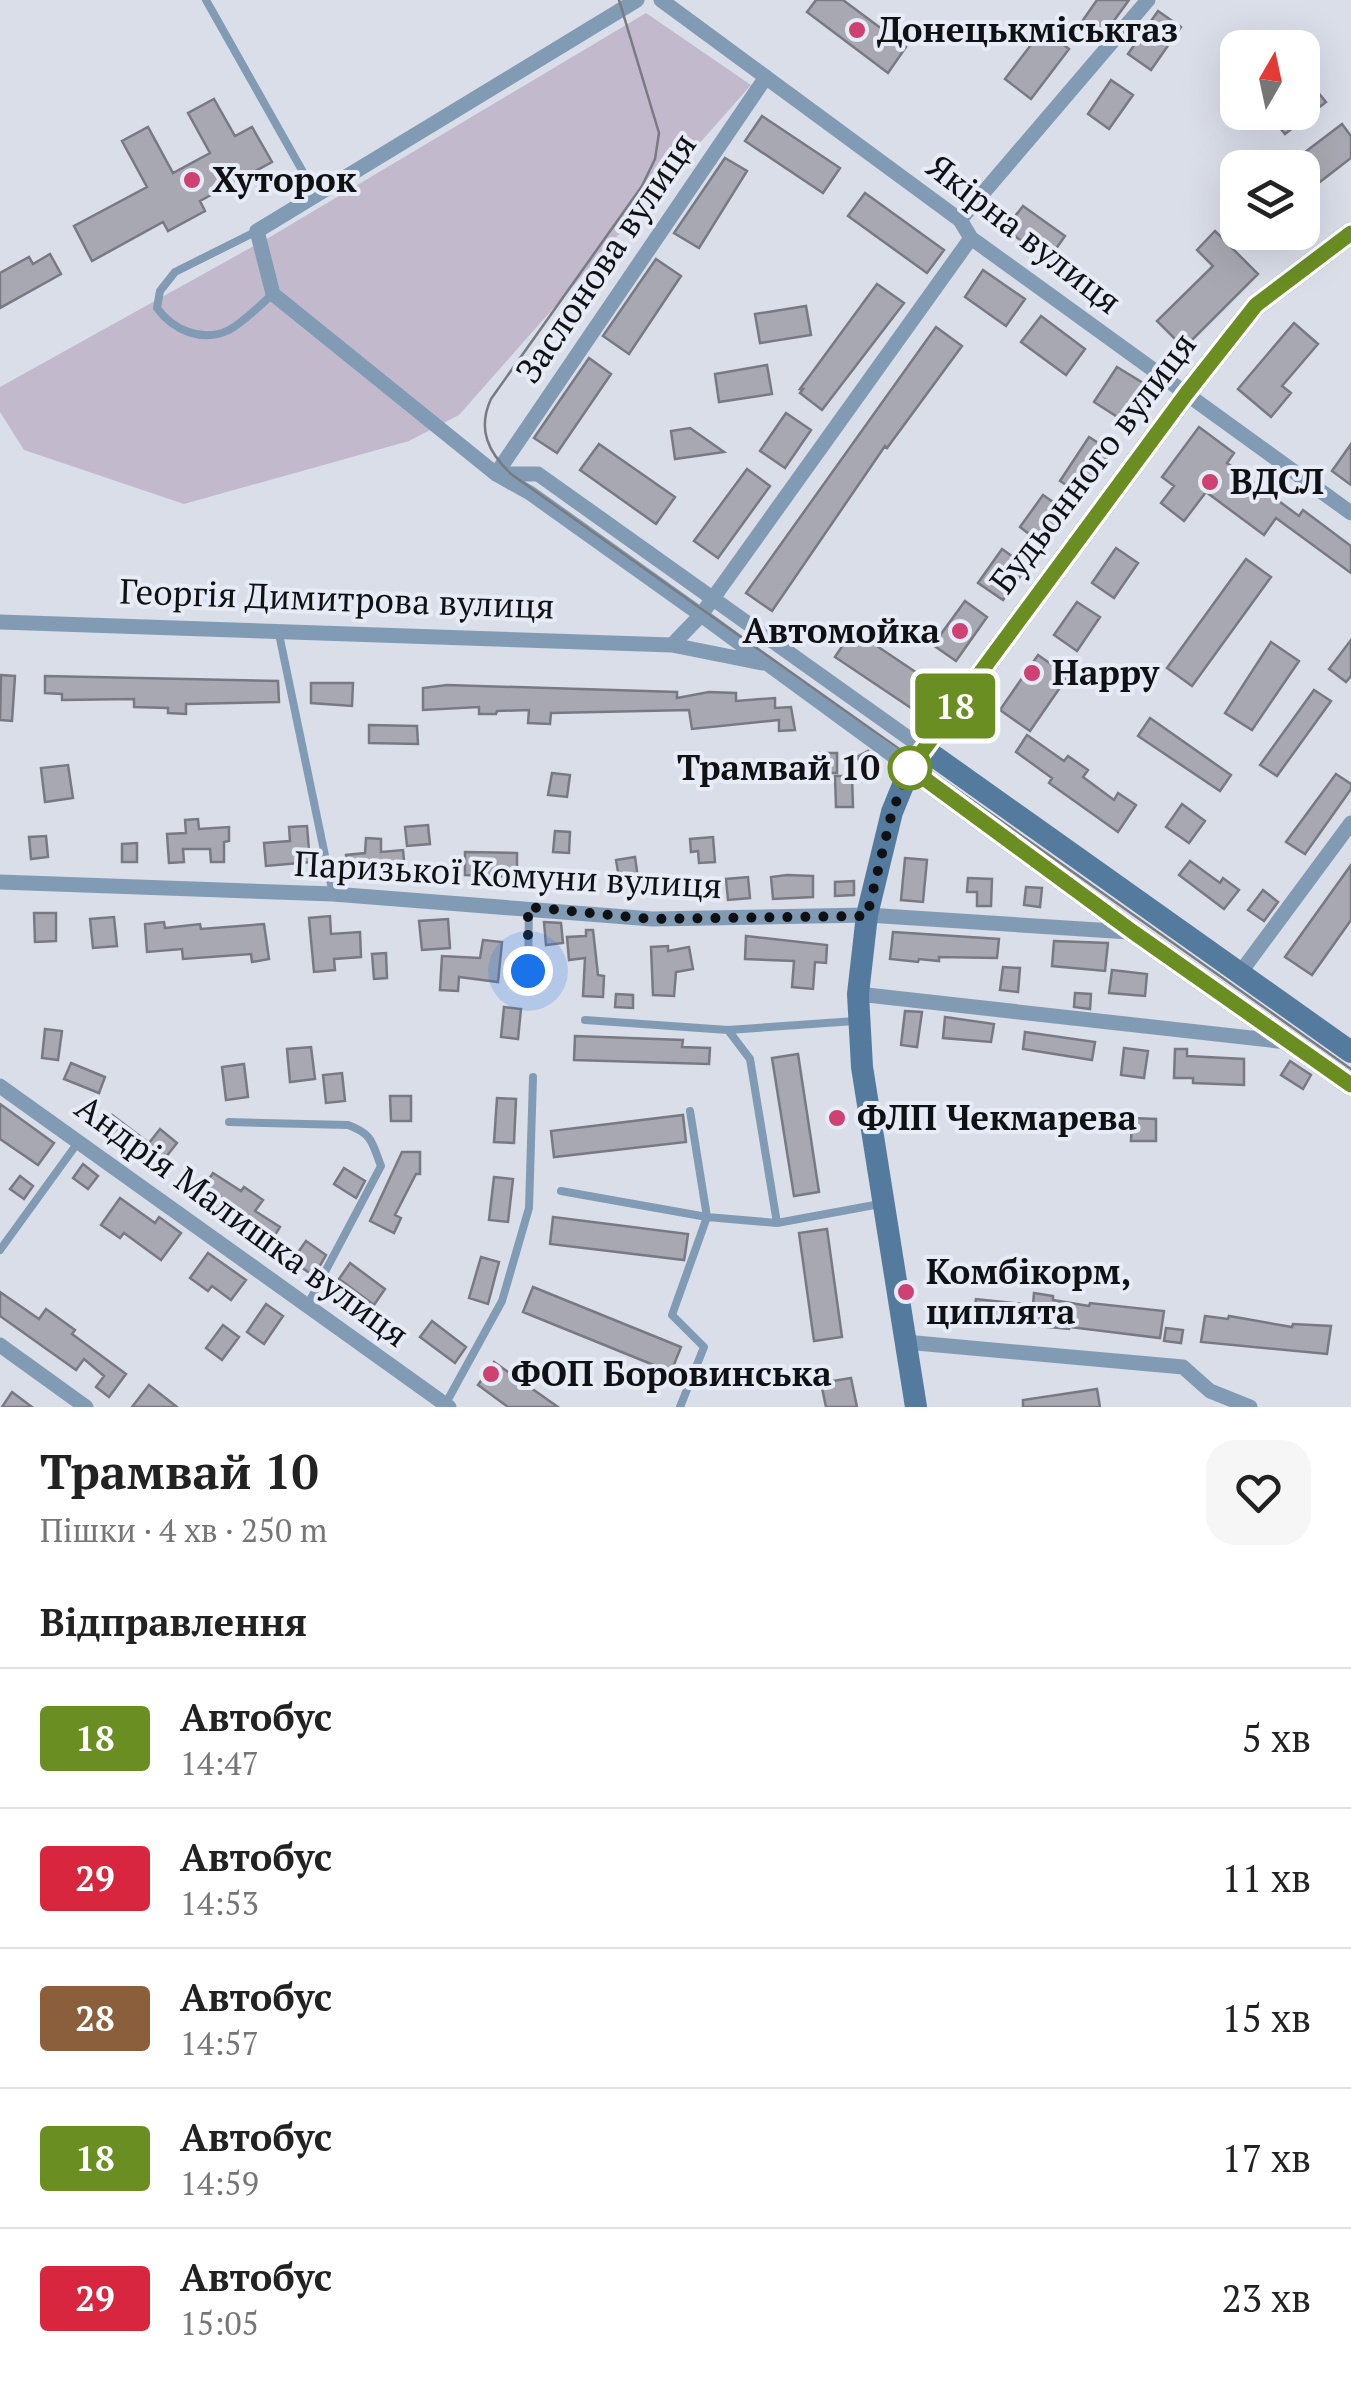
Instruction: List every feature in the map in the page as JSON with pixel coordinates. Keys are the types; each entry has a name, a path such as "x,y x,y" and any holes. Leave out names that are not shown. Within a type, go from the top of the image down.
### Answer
{"main road":[{"name":"Будьонного вулиця","path":"916,1407 862,1066 858,994 867,916 892,812 910,768 1256,305 1351,233"},
{"path":"924,749 1351,1052"},
{"name":"Георгія Димитрова вулиця","path":"910,768 1133,932 1351,1085"}],"street":[{"path":"273,294 257,231 636,0"},
{"name":"Якірна вулиця","path":"661,0 960,220 971,238 1351,513"},
{"path":"960,220 1148,0"},
{"name":"Заслонова вулиця","path":"496,474 766,78"},
{"path":"672,645 702,614 971,238"},
{"name":"Георгія Димитрова вулиця","path":"273,294 496,474 530,493 702,614 910,768"},
{"path":"496,474 538,474 924,749"},
{"name":"Георгія Димитрова вулиця","path":"0,622 672,645 770,664"},
{"path":"1240,973 1351,823"},
{"name":"Паризької Комуни вулиця","path":"0,882 333,894 652,919 867,916 1133,932"},
{"path":"858,994 1288,1042"},
{"name":"Андрія Малишка вулиця","path":"0,1086 446,1406"},
{"path":"906,1342 1183,1367 1210,1391 1250,1407"},
{"path":"0,1344 86,1407"}],"lane":[{"path":"206,0 316,195"},
{"path":"257,231 175,272 160,291 158,308 169,324 194,335 227,331 273,294"},
{"path":"278,632 333,894"},
{"path":"517,988 528,971 528,907"},
{"path":"585,1020 728,1030 860,1021"},
{"path":"728,1030 750,1059 777,1224"},
{"path":"446,1406 502,1301 529,1208 534,1077"},
{"path":"680,1407 704,1346 672,1315 707,1217 690,1111"},
{"path":"229,1122 348,1125 366,1131 372,1140 381,1166 308,1304"},
{"path":"0,1250 79,1141"},
{"path":"561,1191 707,1217 777,1224 883,1203"}],"shaded area":[{"path":"646,13 751,85 459,415 409,441 184,504 24,450 0,412 0,387 270,237"}],"building":[{"name":"Донецькміськгаз","path":"816,0 843,0 906,47 888,73 807,12"},
{"path":"1097,0 1129,0 1102,37 1081,23"},
{"path":"1158,11 1181,27 1151,70 1128,54"},
{"path":"1043,29 1069,49 1031,99 1005,79"},
{"path":"1111,80 1133,95 1109,129 1088,114"},
{"name":"Хуторок","path":"214,99 235,136 252,127 272,162 200,201 205,211 168,231 163,222 92,261 74,226 147,187 122,141 148,127 173,173 210,153 188,113"},
{"path":"762,116 840,168 823,193 745,141"},
{"path":"1342,124 1351,136 1351,158 1320,182 1320,150 1308,150"},
{"path":"725,158 747,171 699,248 674,233"},
{"path":"865,193 944,250 927,273 848,216"},
{"path":"1023,206 1065,236 1048,260 1005,229"},
{"path":"1215,231 1220,236 1220,250 1234,250 1258,274 1184,348 1157,321 1213,266 1197,250"},
{"path":"50,254 61,274 0,308 0,273 29,257 33,264"},
{"path":"656,259 681,276 629,354 603,336"},
{"path":"983,270 1025,299 1006,326 965,297"},
{"path":"877,284 904,303 822,410 800,389"},
{"path":"806,306 811,335 760,343 755,314"},
{"path":"1041,316 1085,349 1066,375 1021,342"},
{"path":"1294,323 1318,344 1282,386 1291,393 1271,417 1238,389"},
{"path":"936,327 962,346 885,446 772,611 746,593"},
{"path":"589,358 611,374 557,453 534,438"},
{"path":"767,365 772,394 719,402 715,374"},
{"path":"1117,367 1143,383 1119,418 1094,402"},
{"path":"786,413 811,430 785,468 760,451"},
{"name":"ВДСЛ","path":"1199,427 1234,453 1227,463 1299,516 1303,510 1351,546 1351,573 1276,518 1264,535 1206,492 1184,521 1161,503 1174,486 1162,477"},
{"path":"690,428 724,452 675,459 671,431"},
{"path":"1089,437 1111,451 1082,495 1060,481"},
{"path":"599,444 675,497 656,524 580,470"},
{"path":"1351,444 1351,485 1332,471"},
{"path":"747,469 770,486 718,558 694,541"},
{"path":"1043,495 1066,511 1042,544 1020,527"},
{"path":"1116,548 1138,563 1114,598 1092,583"},
{"path":"1002,549 1027,567 1003,600 978,583"},
{"path":"1246,559 1271,577 1192,686 1167,668"},
{"name":"Автомойка","path":"965,601 987,617 956,661 933,645"},
{"path":"1077,602 1100,617 1077,651 1054,635"},
{"path":"853,630 938,687 920,714 835,657"},
{"path":"1351,640 1351,676 1346,682 1329,669"},
{"path":"1271,642 1299,661 1252,730 1225,713"},
{"path":"1038,655 1068,676 1030,731 1000,710"},
{"path":"1,675 15,676 12,721 0,720"},
{"path":"45,676 278,681 279,702 186,704 186,714 168,713 168,708 134,707 134,699 62,700 62,694 45,693"},
{"path":"311,683 353,683 352,706 311,703"},
{"path":"447,685 677,692 677,698 709,692 736,693 736,701 775,698 775,708 791,707 795,730 779,731 779,720 692,729 689,710 551,713 550,724 528,723 529,710 479,714 479,707 423,710 423,688"},
{"path":"1314,690 1331,701 1277,776 1260,765"},
{"path":"1150,718 1231,775 1220,791 1138,736"},
{"path":"369,725 417,726 418,744 369,743"},
{"path":"1027,735 1064,761 1068,756 1088,770 1083,777 1114,800 1118,793 1136,805 1118,832 1049,783 1052,778 1016,752"},
{"path":"868,751 881,771 873,776 868,776 857,757"},
{"path":"817,753 837,753 837,773 817,773"},
{"path":"68,765 73,798 45,802 41,768"},
{"path":"552,773 570,775 567,797 548,795"},
{"path":"1336,774 1351,784 1351,789 1305,854 1286,842"},
{"path":"835,776 852,776 853,807 836,807"},
{"path":"1182,804 1205,821 1189,843 1166,827"},
{"path":"198,819 199,829 229,827 224,862 211,862 210,849 183,849 184,862 169,863 167,834 186,833 185,820"},
{"path":"428,825 430,844 407,846 405,827"},
{"path":"307,826 310,862 266,866 264,843 290,841 289,827"},
{"path":"555,831 570,832 569,853 553,852"},
{"path":"46,836 48,857 31,859 29,837"},
{"path":"713,837 715,862 699,863 698,851 691,852 690,839"},
{"path":"366,838 381,839 381,852 403,850 405,871 389,873 388,865 346,861 346,855 365,853"},
{"path":"137,843 137,862 122,862 122,844"},
{"path":"465,852 517,853 517,877 465,875"},
{"path":"635,857 639,886 621,889 616,860"},
{"path":"905,858 927,860 923,902 901,900"},
{"path":"1190,861 1220,883 1223,878 1239,890 1224,909 1179,875"},
{"path":"1351,865 1351,920 1312,975 1285,957"},
{"path":"813,876 813,897 773,899 771,877"},
{"path":"748,877 750,898 728,900 726,879"},
{"path":"968,878 992,879 991,906 977,906 977,892 967,892"},
{"path":"854,881 854,895 835,896 835,882"},
{"path":"1026,887 1042,888 1040,907 1024,905"},
{"path":"1263,890 1278,902 1264,921 1248,910"},
{"path":"34,913 56,913 56,941 35,942"},
{"path":"330,916 331,934 360,932 361,957 334,959 335,970 314,972 309,918"},
{"path":"114,917 117,946 93,948 90,919"},
{"path":"448,919 450,948 422,950 419,921"},
{"path":"164,922 165,928 200,924 201,929 264,924 269,959 252,962 251,954 183,959 182,949 147,952 145,924"},
{"path":"544,922 561,923 563,943 546,945"},
{"path":"586,930 593,930 598,975 604,976 603,997 583,996 585,958 569,960 567,937 586,936"},
{"path":"893,932 999,939 997,958 939,957 939,961 918,962 890,959"},
{"path":"746,936 827,945 826,963 815,962 813,989 792,987 794,961 745,959"},
{"path":"483,940 502,942 498,982 459,977 458,991 440,990 442,956 480,958"},
{"path":"1054,941 1108,943 1105,971 1052,966"},
{"path":"668,946 668,951 689,947 693,969 676,972 674,996 653,995 651,947"},
{"path":"386,953 387,978 374,979 372,954"},
{"path":"1003,967 1020,968 1018,992 1000,990"},
{"path":"1112,970 1147,974 1145,996 1109,993"},
{"path":"1075,993 1091,994 1090,1009 1074,1007"},
{"path":"616,994 633,995 633,1008 615,1007"},
{"path":"504,1007 521,1009 518,1039 501,1037"},
{"path":"905,1011 922,1012 917,1047 901,1045"},
{"path":"945,1017 994,1024 991,1042 943,1038"},
{"path":"45,1029 62,1031 58,1060 42,1058"},
{"path":"1025,1032 1095,1042 1092,1060 1023,1049"},
{"path":"575,1036 683,1040 682,1047 710,1048 709,1064 574,1060"},
{"path":"311,1047 315,1079 290,1082 287,1049"},
{"path":"1124,1048 1148,1051 1144,1078 1121,1075"},
{"path":"1175,1049 1187,1049 1187,1056 1244,1059 1244,1085 1193,1083 1193,1078 1174,1078"},
{"path":"798,1054 819,1192 794,1196 772,1058"},
{"path":"1290,1061 1311,1075 1303,1089 1281,1075"},
{"path":"71,1063 105,1077 99,1093 64,1079"},
{"path":"244,1064 248,1097 226,1100 222,1067"},
{"path":"342,1073 345,1101 326,1103 323,1075"},
{"path":"390,1096 411,1096 411,1121 391,1121"},
{"path":"497,1098 516,1099 514,1143 494,1142"},
{"path":"0,1104 54,1143 38,1165 0,1139"},
{"path":"112,1115 149,1143 160,1129 177,1143 158,1167 129,1145 125,1151 100,1132"},
{"path":"683,1115 686,1142 554,1157 551,1131"},
{"path":"1132,1118 1156,1119 1156,1141 1131,1141"},
{"path":"402,1152 420,1152 420,1174 416,1174 395,1215 401,1218 394,1233 370,1221"},
{"path":"83,1164 98,1176 88,1189 73,1178"},
{"path":"344,1168 365,1181 356,1198 334,1184"},
{"path":"213,1173 263,1200 255,1211 280,1227 270,1243 199,1194"},
{"path":"20,1176 33,1186 24,1199 10,1189"},
{"path":"494,1177 513,1179 508,1222 489,1220"},
{"path":"120,1198 155,1223 159,1217 181,1233 161,1260 124,1233 120,1238 101,1225"},
{"path":"553,1217 688,1234 684,1260 550,1244"},
{"path":"827,1229 842,1337 814,1341 799,1233"},
{"path":"306,1241 326,1255 314,1276 292,1261"},
{"path":"208,1253 246,1280 231,1300 212,1286 208,1291 190,1278"},
{"path":"481,1257 499,1262 488,1304 469,1298"},
{"path":"350,1263 385,1289 374,1305 339,1279"},
{"path":"533,1287 681,1347 671,1372 523,1312"},
{"path":"0,1292 39,1319 46,1309 75,1330 72,1334 126,1374 109,1397 96,1387 104,1376 84,1359 76,1370 0,1316"},
{"path":"1034,1293 1089,1306 1090,1303 1164,1311 1160,1338 973,1320 976,1299 1033,1305"},
{"path":"266,1304 283,1316 264,1344 247,1332"},
{"path":"1205,1316 1229,1316 1292,1327 1331,1326 1327,1354 1201,1342"},
{"path":"432,1321 466,1347 455,1363 420,1337"},
{"path":"223,1325 239,1337 222,1360 206,1348"},
{"path":"1166,1328 1183,1330 1181,1343 1164,1341"},
{"path":"494,1362 558,1407 508,1407 478,1385"},
{"path":"851,1378 857,1407 826,1407 821,1383"},
{"path":"149,1385 177,1407 132,1407"},
{"path":"1097,1389 1100,1407 1023,1407 1023,1400"},
{"path":"12,1392 32,1407 2,1407"}],"tram line":[{"path":"619,0 659,133 655,159 642,186 491,399 485,430 496,457 511,474 1351,1069"}],"bus line":[{"name":"18","path":"1351,233 1256,305 910,768 1133,932 1351,1085"}],"place":[{"name":"Донецькміськгаз","path":"857,30"},
{"name":"Хуторок","path":"192,180"},
{"name":"ВДСЛ","path":"1210,482"},
{"name":"Автомойка","path":"960,631"},
{"name":"Happy","path":"1032,673"},
{"name":"Трамвай 10","path":"910,768"},
{"name":"ФЛП Чекмарева","path":"837,1118"},
{"name":"Комбікорм, циплята","path":"906,1292"},
{"name":"ФОП Боровинська","path":"491,1374"}],"route":[{"path":"528,971 528,907 652,919 867,916 892,812 910,768"}]}
